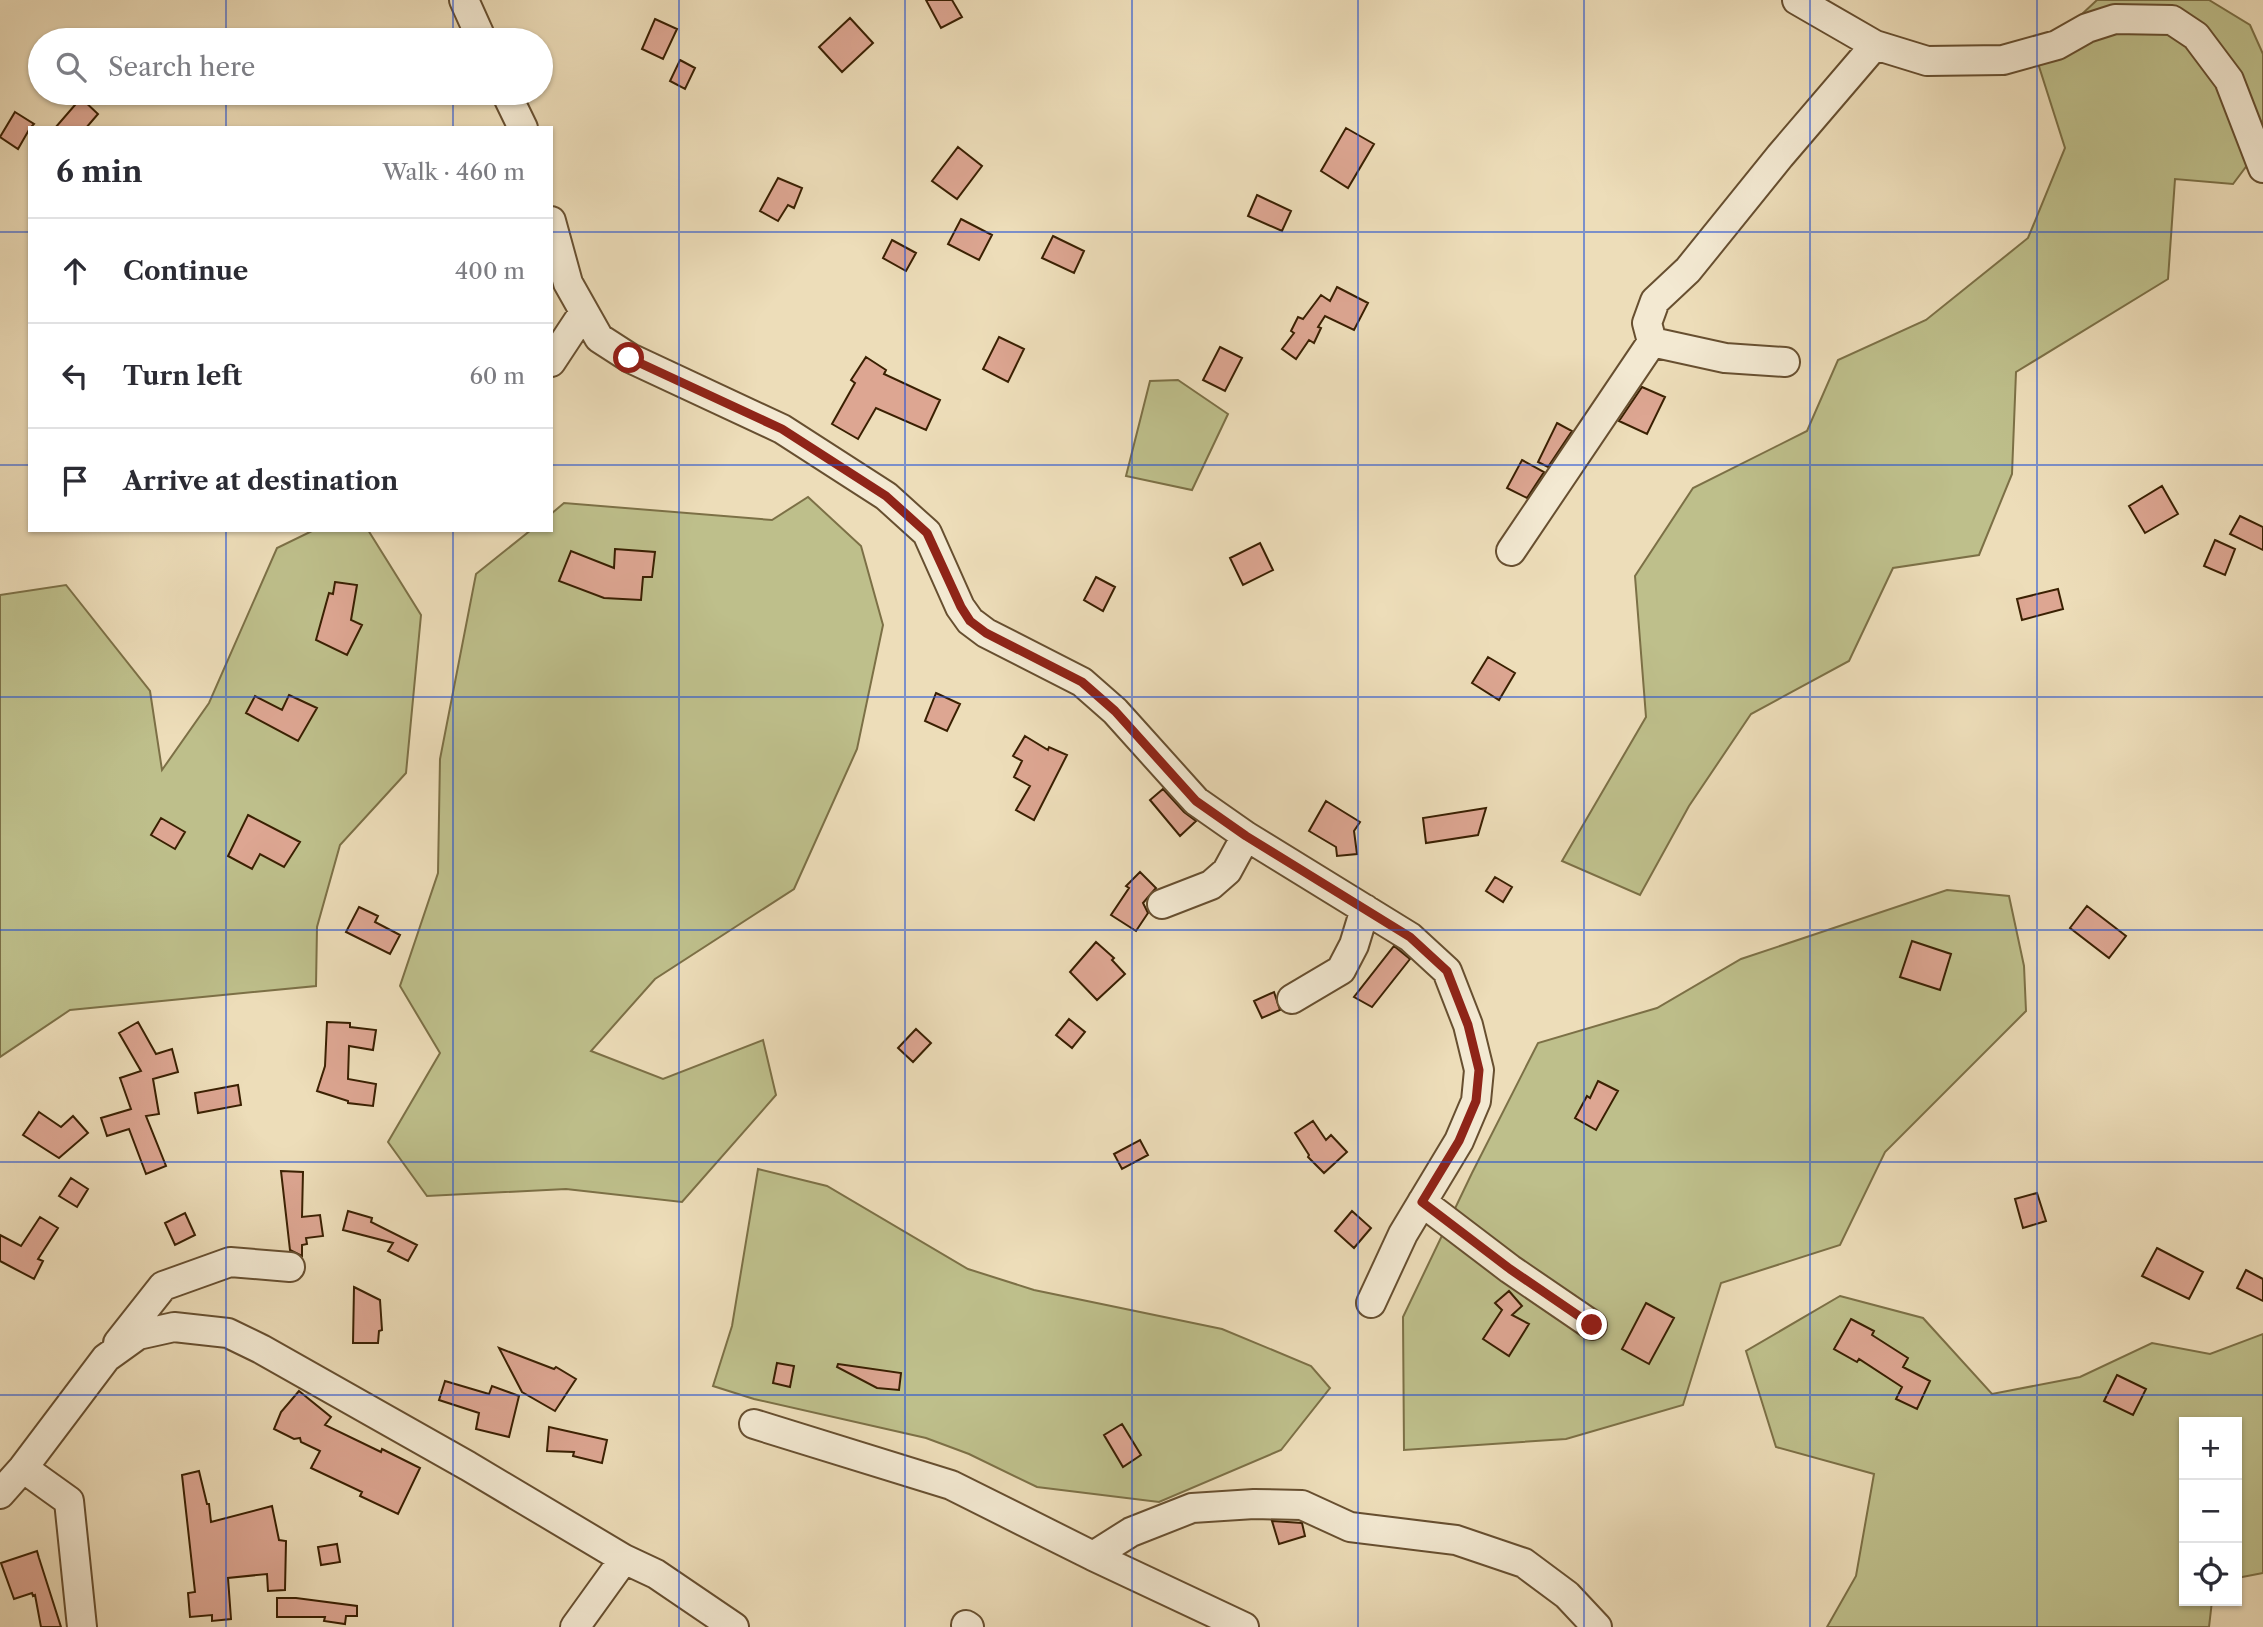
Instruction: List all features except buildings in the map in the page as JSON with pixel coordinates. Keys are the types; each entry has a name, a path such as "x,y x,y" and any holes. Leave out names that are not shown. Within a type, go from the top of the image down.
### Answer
{"street":[{"path":"464,0 477,28"},
{"path":"1797,0 1875,45 1927,61 2003,60 2057,45 2087,28 2115,19 2172,20 2196,36 2229,80 2263,168"},
{"path":"1511,551 1652,342 1647,323 1655,301 1688,270 1780,156 1875,45"},
{"path":"512,105 522,126"},
{"path":"553,228 568,283 599,338 629,358 782,429 886,496 927,533 970,621 986,633 1082,682 1115,711 1196,801 1246,836 1410,937 1447,971 1468,1025 1479,1070 1476,1101 1459,1141 1403,1234 1371,1303"},
{"path":"553,359 584,312"},
{"path":"1652,342 1725,358 1785,362"},
{"path":"1162,904 1211,885 1227,871 1246,836"},
{"path":"1292,999 1340,970 1354,946 1366,909"},
{"path":"1422,1202 1510,1269 1592,1325"},
{"path":"0,1494 163,1286 230,1262 290,1267"},
{"path":"106,1358 138,1335 174,1327 228,1332 468,1466 624,1559 656,1574 734,1627"},
{"path":"754,1424 951,1485 1244,1627"},
{"path":"23,1468 69,1501 82,1627"},
{"path":"1093,1556 1131,1532 1192,1508 1254,1504 1302,1505 1350,1527 1456,1540 1524,1563 1567,1595 1597,1627"},
{"path":"575,1627 624,1559"}],"green space":[{"path":"2097,0 2209,0 2250,25 2263,54 2263,144 2233,184 2175,179 2168,279 2016,372 2012,474 1979,555 1893,568 1849,661 1751,714 1689,806 1640,895 1562,861 1646,717 1635,576 1693,488 1807,431 1838,360 1926,320 2028,238 2065,148 2036,57"},
{"path":"1178,380 1228,414 1192,490 1126,476 1150,381"},
{"path":"808,497 861,546 883,625 857,749 794,889 655,979 591,1051 663,1079 763,1040 776,1095 682,1202 566,1189 427,1196 388,1142 440,1053 400,986 438,873 440,759 476,574 528,532 553,532 553,512 564,503 772,520"},
{"path":"310,532 369,532 421,615 406,773 340,845 317,927 316,986 70,1010 0,1057 0,595 66,585 150,691 162,770 209,703 277,548"},
{"path":"1947,890 2009,896 2024,966 2026,1011 1885,1152 1840,1245 1721,1283 1683,1405 1566,1439 1404,1450 1403,1317 1538,1043 1657,1008 1741,959"},
{"path":"758,1169 827,1186 968,1269 1034,1290 1222,1329 1311,1366 1330,1388 1281,1450 1159,1502 1037,1487 969,1454 926,1438 754,1399 713,1386 732,1326"},
{"path":"1840,1296 1923,1318 1992,1394 2080,1377 2152,1343 2210,1354 2263,1334 2263,1573 2242,1577 2242,1417 2179,1417 2179,1606 2211,1606 2209,1627 1827,1627 1856,1576 1874,1474 1776,1447 1746,1351"}],"route":[{"path":"629,358 782,429 886,496 927,533 970,621 986,633 1082,682 1115,711 1196,801 1246,836 1410,937 1447,971 1468,1025 1479,1070 1476,1101 1459,1141 1422,1202 1510,1269 1592,1325"}]}
